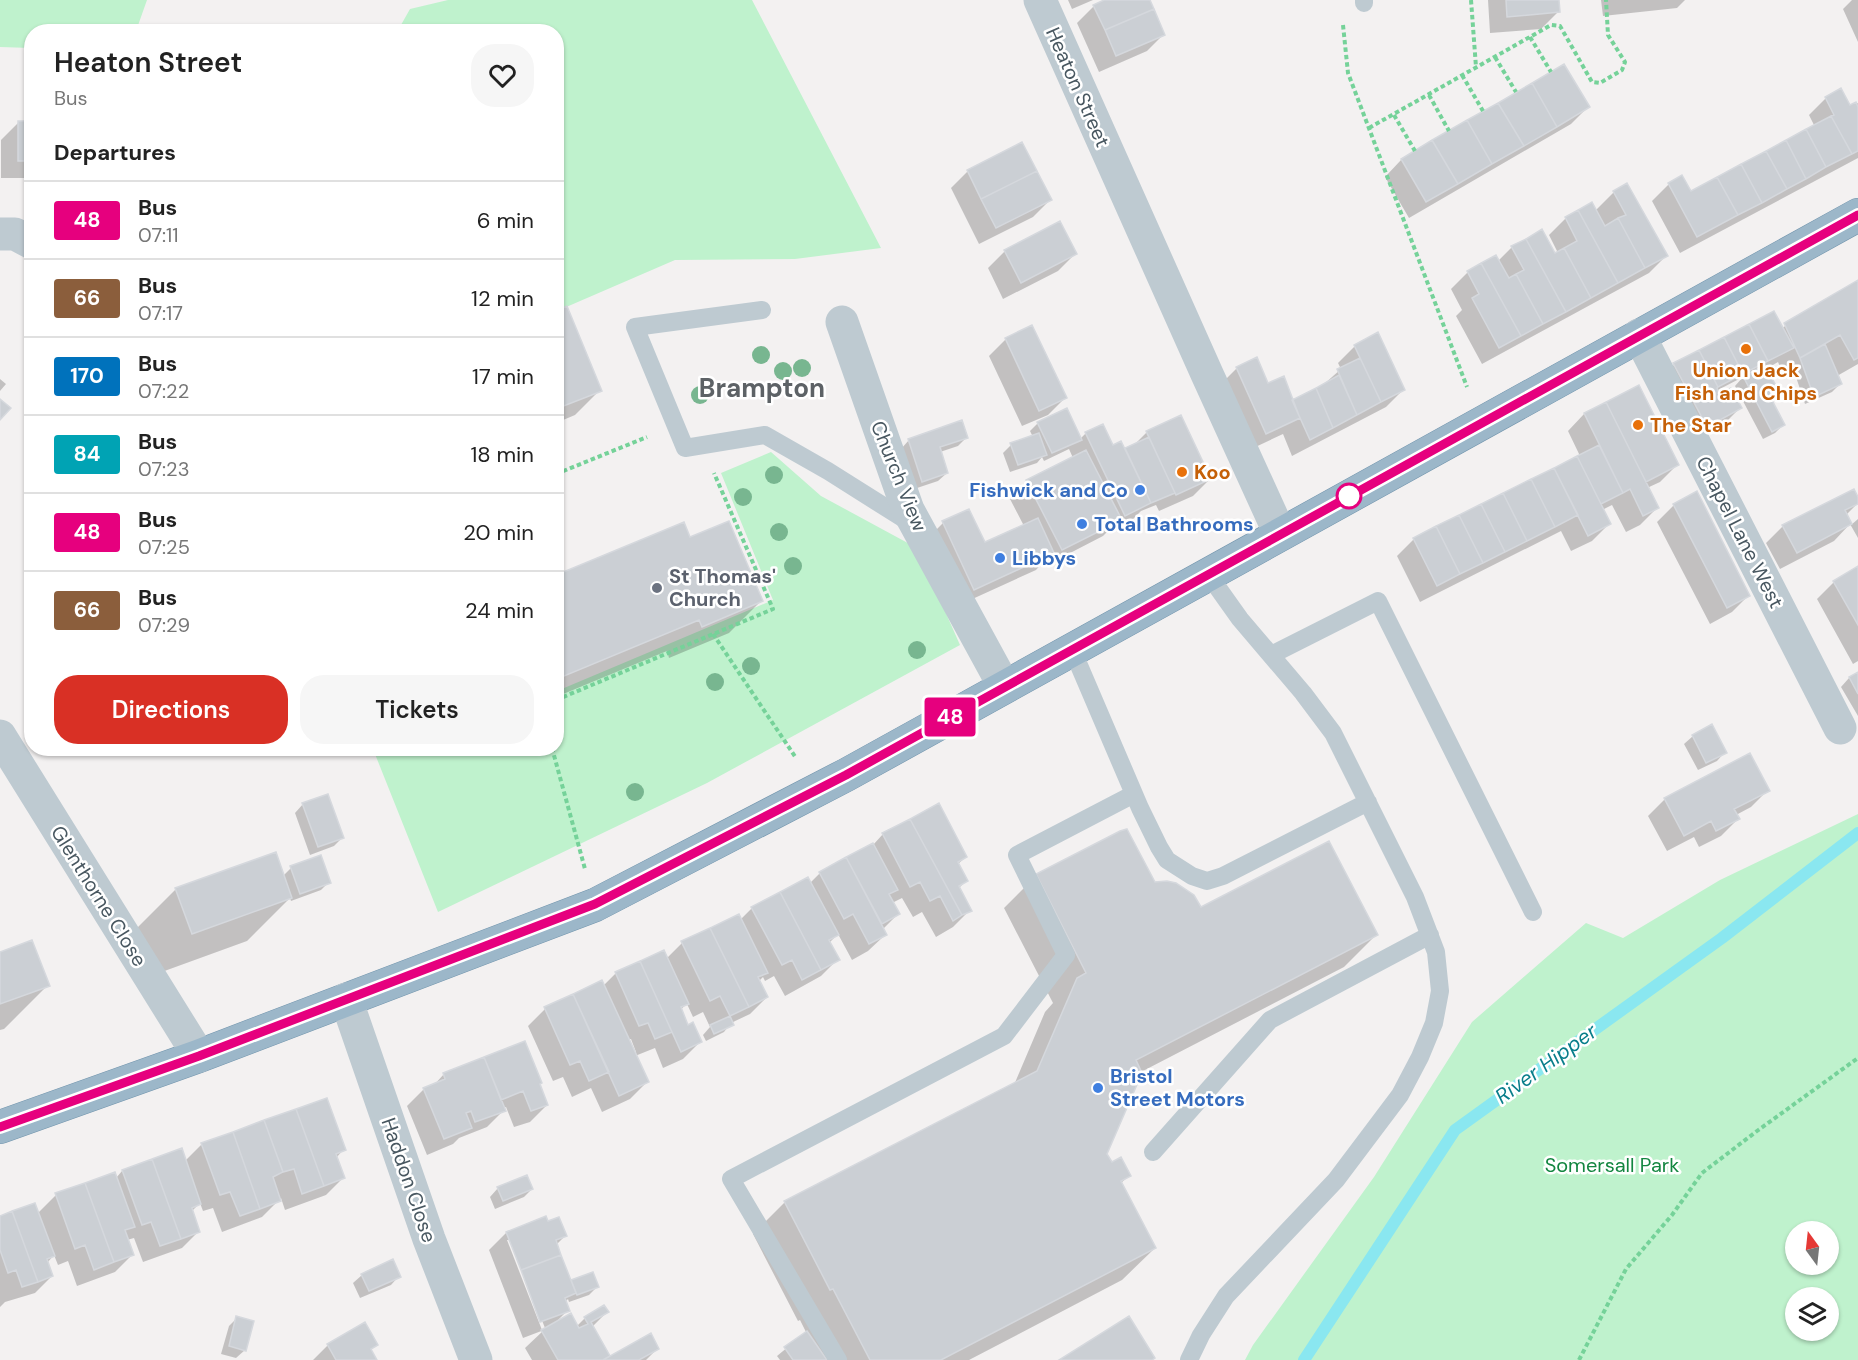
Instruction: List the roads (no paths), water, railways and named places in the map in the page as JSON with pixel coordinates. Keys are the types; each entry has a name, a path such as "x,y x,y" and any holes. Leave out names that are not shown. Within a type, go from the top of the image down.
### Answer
{"highway":[{"path":"0,1127 199,1056 595,904 817,790 1858,215"}],"street":[{"name":"Heaton Street","path":"1040,0 1280,534"},
{"path":"0,234 15,234 24,239"},
{"name":"Church View","path":"842,322 908,510 1004,686"},
{"name":"Chapel Lane West","path":"1640,335 1840,728"},
{"name":"Glenthorne Close","path":"0,736 199,1056"},
{"name":"Haddon Close","path":"346,999 429,1239 476,1360"}],"lane":[{"path":"762,310 635,327 685,448 765,435 828,471 918,528"},
{"path":"1189,1360 1201,1335 1226,1296 1335,1180 1400,1095 1420,1057 1434,1023 1440,991 1437,952 1415,897 1333,733 1303,693 1240,619 1208,574"},
{"path":"1271,655 1378,601 1533,912"},
{"path":"1072,649 1159,847 1167,860 1192,876 1207,880 1223,876 1368,802"},
{"path":"838,1360 731,1179 1004,1036 1066,955 1017,855 1134,794"},
{"path":"1153,1152 1270,1020 1430,935"}],"waterway":[{"name":"River Hipper","path":"1304,1360 1455,1130 1722,938 1858,833"}],"place":[{"name":"Union Jack Fish and Chips","path":"1746,349"},
{"name":"The Star","path":"1638,425"},
{"name":"Koo","path":"1182,472"},
{"name":"Fishwick and Co","path":"1140,490"},
{"name":"Total Bathrooms","path":"1082,524"},
{"name":"Libbys","path":"1000,558"},
{"name":"St Thomas' Church","path":"657,588"},
{"name":"Bristol Street Motors","path":"1098,1088"}],"district":[{"name":"Brampton","path":"762,388"}],"park label":[{"name":"Somersall Park","path":"1612,1165"}]}
